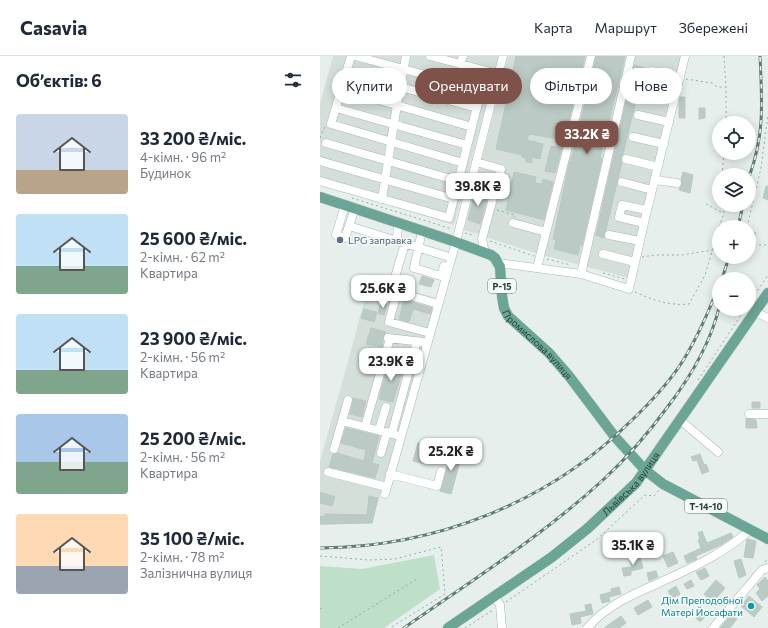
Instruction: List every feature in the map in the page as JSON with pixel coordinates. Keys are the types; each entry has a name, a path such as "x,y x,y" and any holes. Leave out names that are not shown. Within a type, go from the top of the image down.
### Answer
{"main road":[{"path":"320,197 453,241 485,253 495,258 498,263"},
{"name":"Промислова вулиця","path":"498,263 501,273 504,308 508,316 549,353 569,376 624,448 645,470"},
{"name":"Львівська вулиця","path":"756,311 768,294"},
{"name":"Львівська вулиця","path":"448,628 497,601 587,529 636,483 752,316"},
{"name":"Т-14-10","path":"645,470 663,484 751,529 768,540"}],"street":[{"path":"347,68 351,56"},
{"path":"355,56 399,68"},
{"path":"403,68 406,56"},
{"path":"430,56 461,60 481,68"},
{"path":"500,68 503,56"},
{"path":"537,268 591,56"},
{"path":"581,274 631,56"},
{"path":"682,69 685,56"},
{"path":"407,90 477,108"},
{"path":"337,104 331,124 463,163"},
{"path":"382,199 397,104 472,127"},
{"path":"320,181 449,218 478,104"},
{"path":"328,472 386,490 438,304 453,241 476,162 490,104"},
{"path":"498,263 581,274 629,289 673,104"},
{"path":"336,108 467,145"},
{"path":"638,115 669,122"},
{"path":"633,137 664,144"},
{"path":"323,140 458,181"},
{"path":"626,159 658,167"},
{"path":"320,161 454,199"},
{"path":"476,162 501,169 482,239 485,253"},
{"path":"655,180 677,183"},
{"path":"622,182 652,190"},
{"path":"644,223 619,217 622,205 647,210"},
{"path":"350,206 349,226 345,238 336,235 350,206"},
{"path":"398,223 401,242 391,291 438,304"},
{"path":"513,223 546,232"},
{"path":"349,226 446,256"},
{"path":"422,231 414,268 440,278 446,256 453,241"},
{"path":"609,235 640,241"},
{"path":"603,254 636,260"},
{"path":"397,292 389,322 430,333"},
{"path":"756,312 768,318"},
{"path":"364,427 389,338 427,343"},
{"path":"381,453 386,432 417,341"},
{"path":"334,449 348,400"},
{"path":"386,407 386,432"},
{"path":"749,414 768,414"},
{"path":"680,420 718,452"},
{"path":"342,421 401,436"},
{"path":"390,474 437,486 441,471"},
{"path":"587,628 594,620 629,596 722,552 751,529"},
{"path":"713,628 762,570 768,568"},
{"path":"497,601 502,628"}],"path":[{"path":"724,56 726,116"},
{"path":"682,78 712,83 716,86 726,88"},
{"path":"749,220 761,168 768,115"},
{"path":"323,140 325,126 331,124"},
{"path":"706,204 724,213 722,220"},
{"path":"491,208 515,215 513,223"},
{"path":"756,244 768,245"},
{"path":"629,289 654,301 677,306 689,304 705,276 712,250 682,254 655,254 636,260"},
{"path":"756,293 768,275"},
{"path":"465,628 497,601 596,540 645,495 654,496 661,487"},
{"path":"320,556 369,560 395,558 441,546 445,594 390,628"},
{"path":"338,628 417,579"}],"shaded area":[{"path":"333,56 499,56 496,68 415,68 415,104 486,104 454,225 320,183 320,104"},
{"path":"508,56 682,56 679,68 620,68 620,104 671,104 629,278 535,253 464,230 496,104 522,104 522,68 505,68"},
{"path":"370,279 436,298 372,523 322,525 320,524 320,461"}],"green space":[{"path":"434,555 440,589 384,628 320,628 320,566 362,569"}],"building":[{"path":"516,56 585,56 582,68 530,68 530,104 573,104 564,140 529,134 527,140 543,144 540,159 532,157 532,163 526,162 526,158 522,157 522,155 496,149 506,104 522,104 522,68 513,68"},
{"path":"596,56 625,56 622,68 620,68 620,76 600,158 602,159 582,245 580,245 578,255 554,249 556,240 553,239 569,164 585,104 612,104 612,68 593,68"},
{"path":"634,65 644,68 633,68"},
{"path":"682,97 685,97 685,118 679,118 679,105 682,104"},
{"path":"625,104 635,104 621,158 622,162 604,238 596,235"},
{"path":"699,108 705,108 705,118 699,119"},
{"path":"551,146 562,148 555,173 545,171"},
{"path":"514,172 536,177 535,183 542,184 543,179 553,182 544,220 506,210"},
{"path":"683,172 693,175 690,193 679,190 682,184 681,180"},
{"path":"766,186 768,186 768,200 763,198"},
{"path":"475,191 488,195 480,224 468,220"},
{"path":"422,276 434,280 431,287 419,284"},
{"path":"370,283 386,287 384,293 368,288"},
{"path":"404,300 432,308 430,314 413,309 409,322 399,319"},
{"path":"381,303 387,304 384,315 378,313"},
{"path":"364,309 377,312 374,322 361,318"},
{"path":"371,328 386,332 383,337 382,347 366,344"},
{"path":"389,361 404,366 393,402 379,399"},
{"path":"353,398 366,401 362,417 350,414"},
{"path":"752,402 760,402 760,408 752,408"},
{"path":"746,418 756,420 757,428 746,428"},
{"path":"346,428 379,436 372,463 379,465 375,478 329,467 333,454 337,453 364,461 366,450 341,443"},
{"path":"418,443 430,446 425,464 413,461"},
{"path":"451,451 462,454 451,494 440,491"},
{"path":"700,454 704,465 706,464 709,471 702,474 697,460 693,461 691,457"},
{"path":"320,492 335,497 332,506 320,503"},
{"path":"369,496 378,498 372,523 320,524 320,516 325,517 325,514 367,515"},
{"path":"702,531 707,543 731,533 733,537 721,545 696,556 697,559 687,563 684,556 701,548 698,540 700,539 698,533"},
{"path":"747,539 756,541 753,558 744,557"},
{"path":"673,552 678,563 668,567 663,556"},
{"path":"640,557 643,568 631,571 631,575 624,576 622,568 632,567 630,559"},
{"path":"741,559 746,575 739,578 734,561"},
{"path":"705,568 709,576 701,580 696,572"},
{"path":"656,571 658,577 649,581 647,573"},
{"path":"765,577 768,581 768,596 762,601 756,593 760,589 757,585"},
{"path":"691,580 694,586 687,589 684,584"},
{"path":"716,580 725,588 713,602 704,594"},
{"path":"676,586 680,594 672,598 668,591"},
{"path":"619,587 621,594 609,597 610,601 602,603 600,595 611,592 611,589"},
{"name":"Дім Преподобної Матері Йосафати","path":"749,596 762,607 754,617 741,606"},
{"path":"648,600 652,607 638,615 634,608"},
{"path":"591,604 593,614 580,617 581,623 572,625 570,614 586,611 585,605"},
{"path":"703,611 707,615 700,622 696,618"},
{"path":"731,615 737,619 730,628 720,628"},
{"path":"621,616 626,623 619,628 604,628"}],"railway":[{"path":"752,168 760,132 762,103 760,56"},
{"path":"740,220 741,212"},
{"path":"724,272 727,264"},
{"path":"320,548 363,546 406,539 447,529 488,515 527,497 564,475 599,450 631,421 666,384 684,359 712,302"},
{"path":"404,628 531,539 580,501 603,480 638,444 685,383 705,347 717,316"}],"place":[{"name":"LPG заправка","path":"340,240"},
{"name":"Дім Преподобної Матері Йосафати","path":"751,606"}]}
